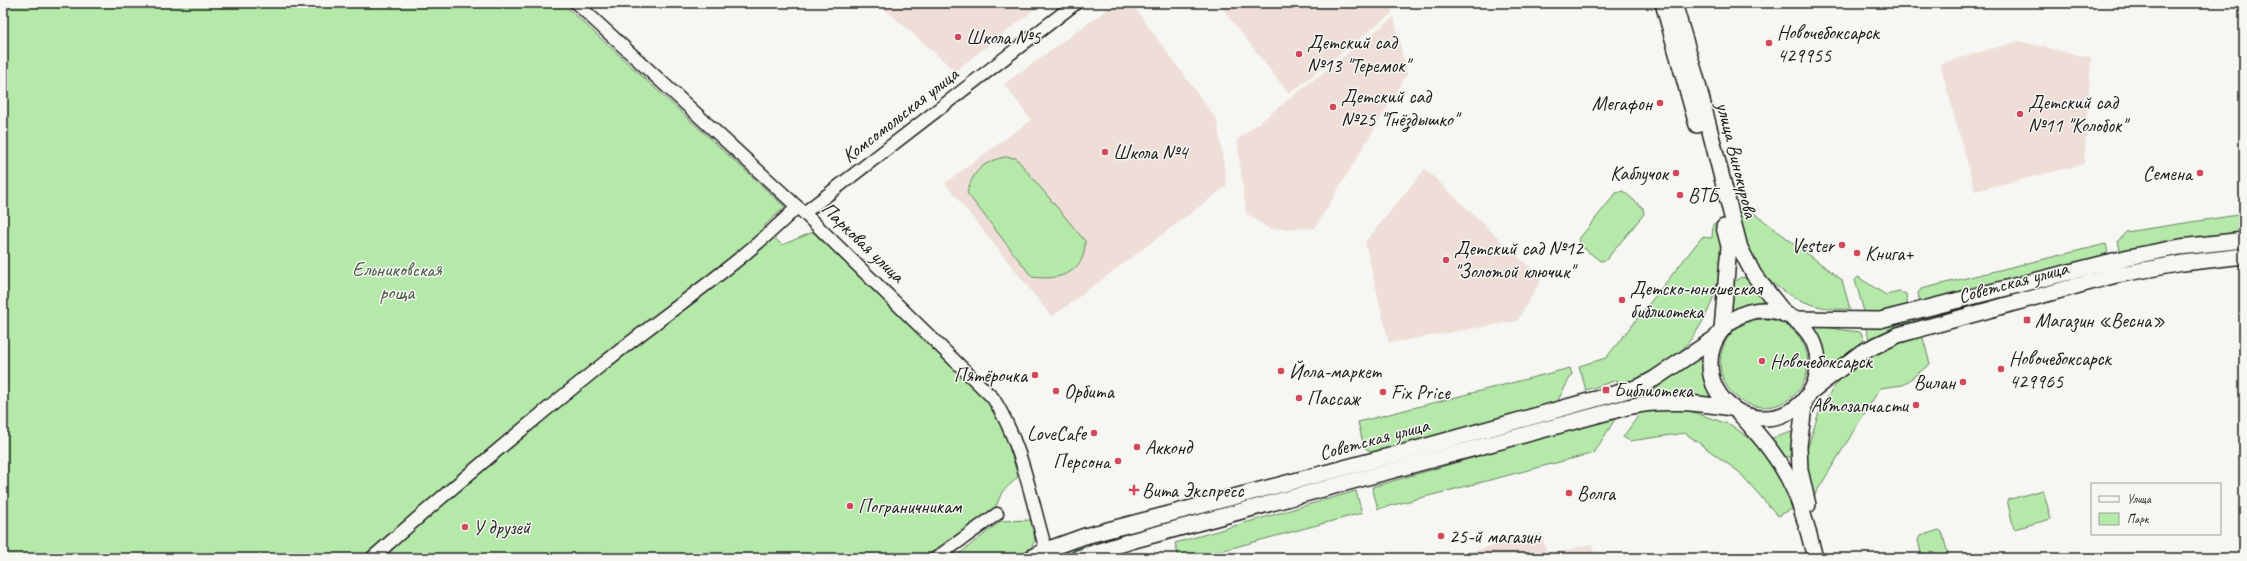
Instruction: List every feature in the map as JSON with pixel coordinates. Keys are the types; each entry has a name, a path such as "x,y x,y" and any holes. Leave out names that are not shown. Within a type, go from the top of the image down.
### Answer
{"main road":[{"name":"улица Винокурова","path":"1663,3 1696,121 1728,246 1720,333"},
{"name":"улица Винокурова","path":"1674,3 1696,77 1740,248 1754,275 1790,317"},
{"name":"Советская улица","path":"1790,317 1880,320 2129,257 2187,246 2244,240"},
{"name":"Советская улица","path":"1808,396 1862,352 1898,335 2116,274 2183,262 2244,256"},
{"path":"1815,558 1804,515 1782,466 1768,447 1717,392 1710,372 1712,349 1720,333 1732,321 1752,312 1770,310 1790,317 1810,336 1817,356 1817,375 1808,396 1798,446 1800,470 1821,558"},
{"name":"Советская улица","path":"1031,558 1047,554 1092,534 1639,387 1654,380 1720,333"},
{"path":"1735,410 1748,416 1770,418 1789,412 1808,396"},
{"name":"Советская улица","path":"1078,558 1095,555 1635,405 1670,402 1735,410"}],"street":[{"name":"Парковая улица","path":"576,3 800,210 993,398 1009,425 1047,554"},
{"name":"Комсомольская улица","path":"372,558 449,490 604,362 800,210 1076,3"},
{"path":"936,558 998,514"}],"shaded area":[{"name":"Школа №5","path":"878,3 1043,3 955,71"},
{"name":"Школа №4","path":"1116,3 1131,3 1217,120 1227,186 1052,317 945,183 1031,120 1004,84"},
{"name":"Детский сад №13 \"Теремок\"","path":"1218,3 1390,3 1392,13 1289,94"},
{"name":"Детский сад №25 \"Гнёздышко\"","path":"1394,17 1407,74 1315,228 1269,229 1246,213 1237,140"},
{"name":"Детский сад №11 \"Колобок\"","path":"2019,41 2091,58 2084,164 1975,191 1940,64"},
{"name":"Детский сад №12 \"Золотой ключик\"","path":"1425,169 1542,279 1517,321 1389,343 1365,242"},
{"path":"1542,533 1547,556 1592,544 1595,558 1450,557"}],"green space":[{"name":"Ельниковская роща","path":"3,3 562,3 785,207 763,227 782,245 813,232 984,392 1004,429 1018,477 1002,492 994,511 928,558 3,558"},
{"path":"1005,157 1016,158 1085,241 1081,261 1076,268 1061,276 1052,278 1032,277 967,193 972,179 980,169 991,161"},
{"path":"1623,191 1643,208 1644,214 1606,260 1600,261 1580,245 1579,239 1616,193"},
{"path":"1746,207 1842,280 1850,309 1837,309 1811,304 1798,299 1774,285 1756,265 1746,246 1736,210"},
{"path":"2244,214 2244,236 2121,254 2118,241 2126,232"},
{"path":"1720,222 1722,240 1719,278 1707,314 1698,330 1673,358 1654,371 1619,387 1617,380 1586,390 1579,366 1606,358 1702,237 1712,238 1713,224"},
{"path":"2106,244 2108,253 2102,260 1920,303 1918,293 1921,289"},
{"path":"2108,267 2109,273 1895,327 1869,339 1865,326"},
{"path":"1741,277 1747,279 1763,298 1759,305 1736,311 1728,306 1734,282"},
{"path":"1858,277 1886,295 1900,292 1906,294 1908,306 1903,312 1865,315 1855,280"},
{"path":"1755,319 1773,319 1789,326 1801,338 1808,354 1808,372 1801,388 1789,400 1773,407 1755,407 1739,400 1727,388 1720,372 1720,354 1727,338 1739,326"},
{"path":"1818,325 1861,332 1865,345 1828,373 1822,368 1823,358 1821,348 1813,330"},
{"path":"1907,335 1923,338 1930,364 1903,385 1880,388 1811,501 1805,467 1807,450 1819,412 1828,396 1841,377 1864,355"},
{"path":"1699,358 1704,367 1713,397 1711,401 1693,399 1422,456 1421,451 1651,387"},
{"path":"1570,368 1572,374 1556,404 1374,454 1364,447 1358,422"},
{"path":"1654,409 1687,410 1731,425 1760,446 1784,477 1794,508 1778,516 1739,472 1685,433 1630,441 1623,437 1641,412"},
{"path":"1617,416 1594,453 1378,509 1372,487"},
{"path":"1798,430 1795,452 1789,457 1783,456 1769,439"},
{"path":"2043,490 2051,519 2014,529 2007,500"},
{"path":"1356,491 1362,513 1194,558 1179,558 1175,543"},
{"path":"1030,520 1033,522 1035,540 1031,548 1018,558 954,558 1001,521"},
{"path":"1939,530 1942,532 1949,558 1922,558 1918,540 1920,536"},
{"path":"1123,531 1124,536 1062,556 1060,551"}],"place":[{"name":"Школа №5","path":"958,37"},
{"name":"Новочебоксарск 429955","path":"1769,43"},
{"name":"Детский сад №13 \"Теремок\"","path":"1299,54"},
{"name":"Мегафон","path":"1660,103"},
{"name":"Детский сад №25 \"Гнёздышко\"","path":"1333,107"},
{"name":"Детский сад №11 \"Колобок\"","path":"2020,114"},
{"name":"Школа №4","path":"1105,152"},
{"name":"Каблучок","path":"1676,173"},
{"name":"Семена","path":"2200,173"},
{"name":"ВТБ","path":"1680,195"},
{"name":"Vester","path":"1842,245"},
{"name":"Книга+","path":"1857,253"},
{"name":"Детский сад №12 \"Золотой ключик\"","path":"1446,260"},
{"name":"Детско-юношеская библиотека","path":"1622,300"},
{"name":"Магазин «Весна»","path":"2027,320"},
{"name":"Новочебоксарск","path":"1762,361"},
{"name":"Новочебоксарск 429965","path":"2001,369"},
{"name":"Йола-маркет","path":"1281,371"},
{"name":"Пятёрочка","path":"1035,375"},
{"name":"Вилан","path":"1963,382"},
{"name":"Библиотека","path":"1606,390"},
{"name":"Орбита","path":"1056,391"},
{"name":"Fix Price","path":"1383,392"},
{"name":"Пассаж","path":"1299,398"},
{"name":"Автозапчасти","path":"1916,405"},
{"name":"LoveCafe","path":"1094,433"},
{"name":"Акконд","path":"1137,447"},
{"name":"Персона","path":"1118,461"},
{"name":"Вита Экспресс","path":"1134,490"},
{"name":"Волга","path":"1569,493"},
{"name":"Пограничникам","path":"850,506"},
{"name":"У друзей","path":"465,527"},
{"name":"25-й магазин","path":"1441,536"}]}
